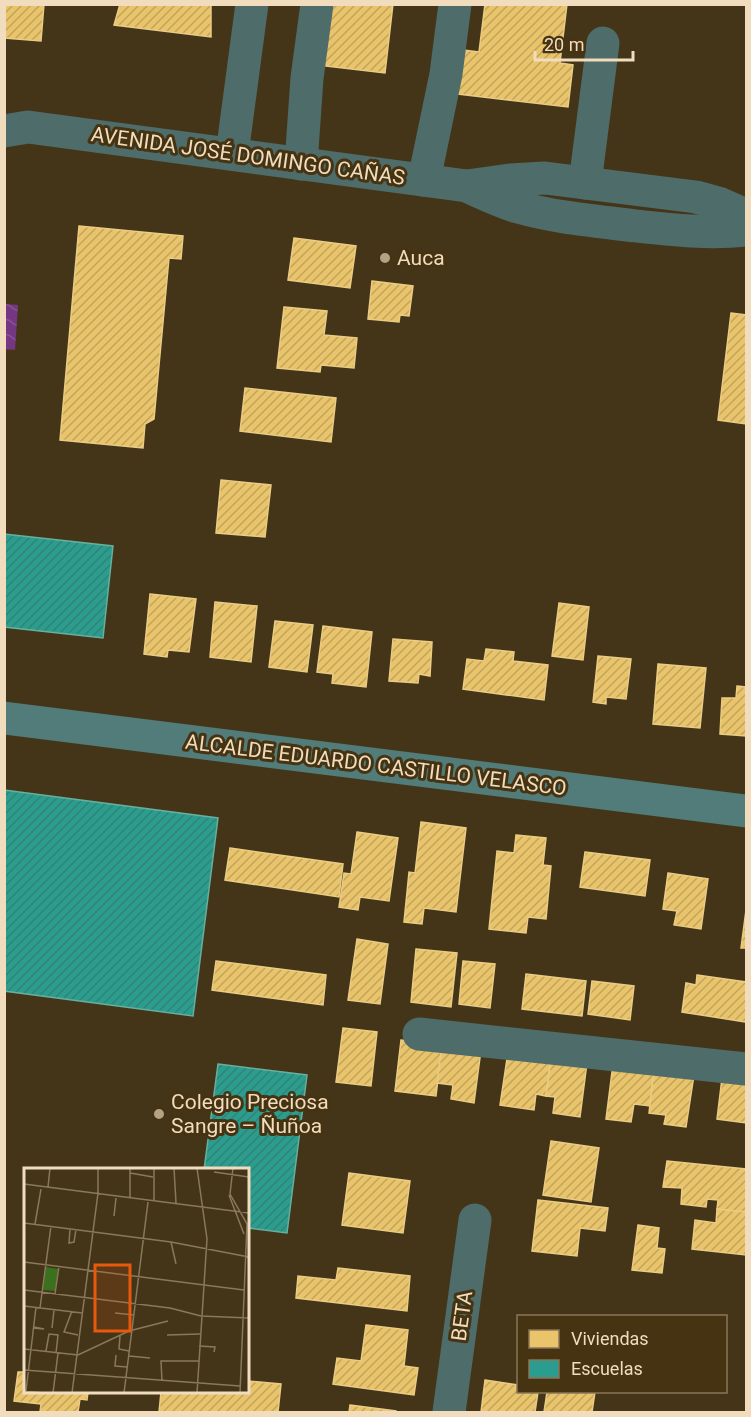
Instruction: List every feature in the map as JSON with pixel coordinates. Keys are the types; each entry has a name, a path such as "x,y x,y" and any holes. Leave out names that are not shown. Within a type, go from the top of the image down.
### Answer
{"main road":[{"name":"ALCALDE EDUARDO CASTILLO VELASCO","path":"4,718 747,811"}],"street":[{"path":"232,154 252,4"},
{"path":"302,164 307,78 316,4"},
{"path":"424,180 447,74 455,4"},
{"path":"585,183 603,43"},
{"name":"AVENIDA JOSÉ DOMINGO CAÑAS","path":"12,124 467,186 544,178 585,183 696,197 747,215"},
{"name":"AVENIDA JOSÉ DOMINGO CAÑAS","path":"467,186 497,200 535,212 684,231 714,233 747,231"},
{"path":"419,1034 747,1069"},
{"name":"BETA","path":"449,1413 475,1220"}],"water":[{"path":"5,304 18,305 15,350 5,349"}],"building: Viviendas":[{"path":"4,4 44,4 41,41 4,38"},
{"path":"120,4 211,4 211,37 114,25"},
{"path":"325,4 393,4 385,73 318,65"},
{"path":"485,4 567,4 560,63 573,65 568,107 458,94 464,50 479,52"},
{"path":"79,226 183,236 181,259 169,258 154,419 145,424 143,448 60,440"},
{"path":"294,238 356,246 350,288 288,280"},
{"path":"372,281 413,286 409,316 400,315 399,322 368,319"},
{"path":"284,307 327,311 324,335 357,338 354,368 321,365 320,372 277,368"},
{"path":"731,313 746,315 746,424 718,420"},
{"path":"245,388 336,398 331,442 240,431"},
{"path":"221,480 271,485 265,537 216,533"},
{"path":"150,594 196,599 189,652 168,650 167,657 144,654"},
{"path":"215,602 257,606 251,662 210,657"},
{"path":"559,603 589,607 583,660 552,656"},
{"path":"275,621 313,625 307,672 269,667"},
{"path":"323,626 372,632 366,687 332,683 333,674 317,672"},
{"path":"393,639 432,642 430,676 419,674 418,683 389,681"},
{"path":"486,649 514,652 513,661 548,665 544,700 463,689 467,659 484,661"},
{"path":"598,656 631,659 626,699 606,697 606,704 593,702"},
{"path":"658,664 706,668 700,728 653,724"},
{"path":"737,686 746,687 746,736 720,734 722,698 736,698"},
{"path":"421,822 466,828 456,912 424,908 422,924 404,922 409,872 415,873"},
{"path":"357,832 398,838 389,901 360,897 358,910 339,907 344,873 351,874"},
{"path":"516,835 546,838 543,865 551,866 546,919 528,917 526,933 489,929 497,851 514,853"},
{"path":"230,848 343,864 339,897 225,880"},
{"path":"585,852 650,860 645,896 580,887"},
{"path":"668,873 708,879 701,929 674,925 677,911 663,909"},
{"path":"746,910 746,948 741,948"},
{"path":"357,939 388,944 380,1004 348,1000"},
{"path":"416,949 457,953 451,1007 411,1002"},
{"path":"216,961 326,975 323,1005 212,990"},
{"path":"463,961 495,964 490,1008 459,1004"},
{"path":"526,974 586,981 582,1016 522,1009"},
{"path":"697,975 746,982 746,1022 682,1012 686,983 696,985"},
{"path":"592,981 634,986 630,1020 588,1014"},
{"path":"343,1028 377,1032 371,1086 336,1082"},
{"path":"401,1040 442,1045 436,1096 395,1091"},
{"path":"442,1045 481,1050 474,1103 451,1099 453,1085 437,1083"},
{"path":"508,1052 551,1058 546,1096 536,1094 534,1110 500,1105"},
{"path":"551,1058 587,1063 580,1117 553,1113 555,1097 546,1096"},
{"path":"613,1064 654,1070 650,1106 634,1104 631,1122 606,1119"},
{"path":"654,1070 694,1075 686,1127 664,1124 666,1115 649,1113"},
{"path":"722,1078 746,1081 746,1123 717,1119"},
{"path":"551,1141 599,1148 591,1202 543,1195"},
{"path":"667,1161 746,1169 746,1212 717,1209 718,1200 707,1199 706,1207 681,1204 682,1188 663,1187"},
{"path":"349,1173 410,1181 403,1233 342,1225"},
{"path":"538,1200 608,1208 605,1231 580,1228 577,1256 532,1251"},
{"path":"717,1209 746,1212 746,1255 692,1249 695,1220 716,1223"},
{"path":"638,1225 659,1228 657,1248 665,1249 662,1273 632,1270"},
{"path":"338,1268 410,1276 407,1311 296,1298 298,1276 336,1280"},
{"path":"366,1325 408,1330 404,1366 418,1368 414,1395 333,1384 337,1358 361,1361"},
{"path":"18,1372 24,1372 24,1393 88,1393 87,1400 80,1399 78,1412 40,1412 41,1404 14,1401"},
{"path":"485,1380 517,1385 517,1393 538,1393 535,1412 481,1412"},
{"path":"249,1381 281,1384 278,1412 159,1412 161,1393 249,1393"},
{"path":"547,1393 595,1393 592,1412 544,1412"},
{"path":"350,1405 396,1411 396,1412 349,1412"}],"building: Escuelas":[{"path":"4,534 113,546 103,638 4,627"},
{"path":"4,790 218,818 193,1016 4,991"},
{"path":"218,1064 307,1075 287,1233 249,1228 249,1168 204,1168"}],"place":[{"name":"Auca","path":"385,258"},
{"name":"Colegio Preciosa Sangre – Ñuñoa","path":"159,1114"}]}
